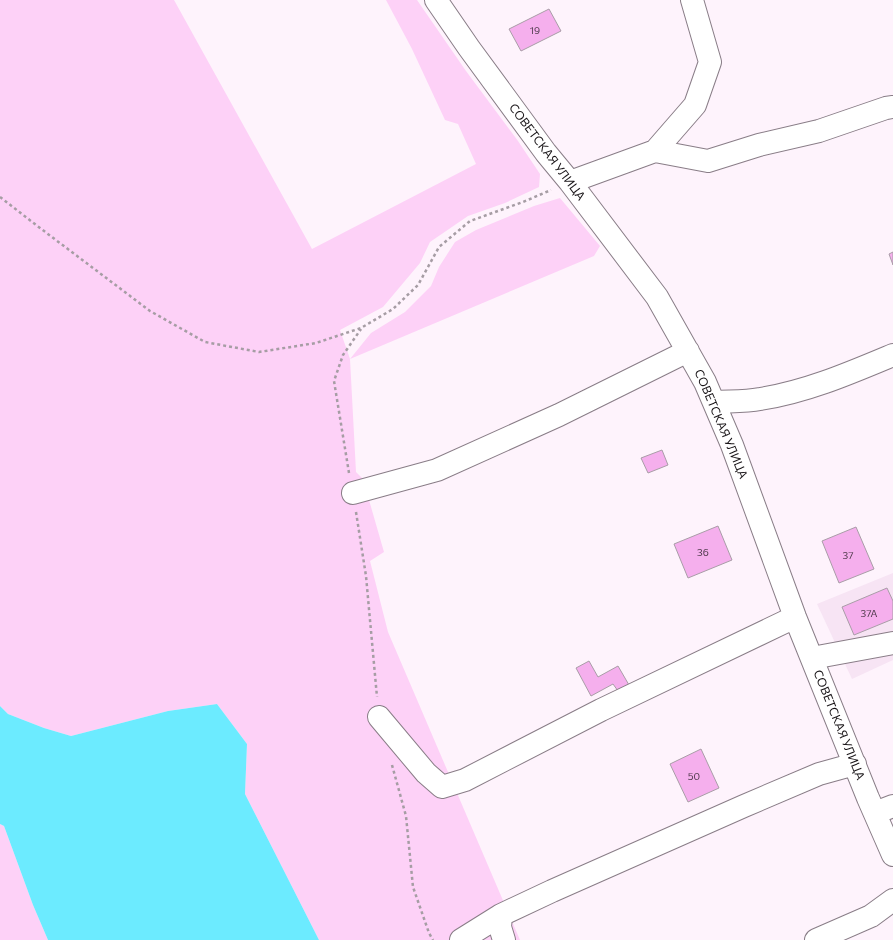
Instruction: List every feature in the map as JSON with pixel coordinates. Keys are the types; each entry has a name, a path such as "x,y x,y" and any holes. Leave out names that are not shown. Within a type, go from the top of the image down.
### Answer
{"street":[{"name":"СОВЕТСКАЯ УЛИЦА","path":"436,0 469,48 546,152 657,297 705,382 732,445 795,617 855,764 884,809 893,855"},
{"path":"570,182 655,151 695,105 710,62 692,0"},
{"path":"655,151 708,161 759,145 819,131 886,108 893,108"},
{"path":"352,493 436,470 559,415 688,351"},
{"path":"714,402 758,400 797,391 893,355"},
{"path":"379,717 426,773 442,787 465,780 601,710 795,617"},
{"path":"812,658 893,643"},
{"path":"461,940 501,915 552,891 819,774 855,764"},
{"path":"816,940 871,916 893,900"},
{"path":"501,915 500,927 504,940"}],"path":[{"path":"0,197 150,311 206,342 258,352 316,343 361,328 393,309 418,285 439,247 470,221 523,202 570,182"},
{"path":"361,328 343,354 334,381 366,576 379,717"},
{"path":"391,763 406,816 413,887 429,933 434,940"}],"shaded area":[{"path":"0,0 174,0 312,249 476,164 458,124 445,120 412,49 386,0 417,0 540,174 539,187 505,203 468,216 430,242 420,263 383,307 340,330 350,359 356,472 368,484 369,500 384,552 370,561 388,632 520,940 319,940 245,794 247,744 217,704 168,711 71,736 44,728 8,714 0,706"},
{"path":"560,198 600,246 594,256 350,359 371,333 405,312 431,286 439,267 455,242 476,230 534,206"},
{"path":"893,573 893,660 852,679 817,604"},
{"path":"0,824 4,826 33,905 48,940 0,940"}],"water":[{"path":"217,704 247,744 245,794 319,940 48,940 33,905 4,826 0,824 0,706 8,714 44,728 71,736 168,711"}],"building":[{"path":"549,9 561,31 521,51 509,29"},
{"path":"893,252 893,265 889,254"},
{"path":"662,450 668,465 648,473 641,458"},
{"path":"718,526 732,560 688,578 674,544"},
{"path":"856,527 874,569 839,583 822,541"},
{"path":"887,588 893,601 893,619 854,635 842,607"},
{"path":"589,661 598,677 618,666 629,685 618,691 613,684 591,696 576,668"},
{"path":"701,749 719,788 688,802 670,764"}]}
